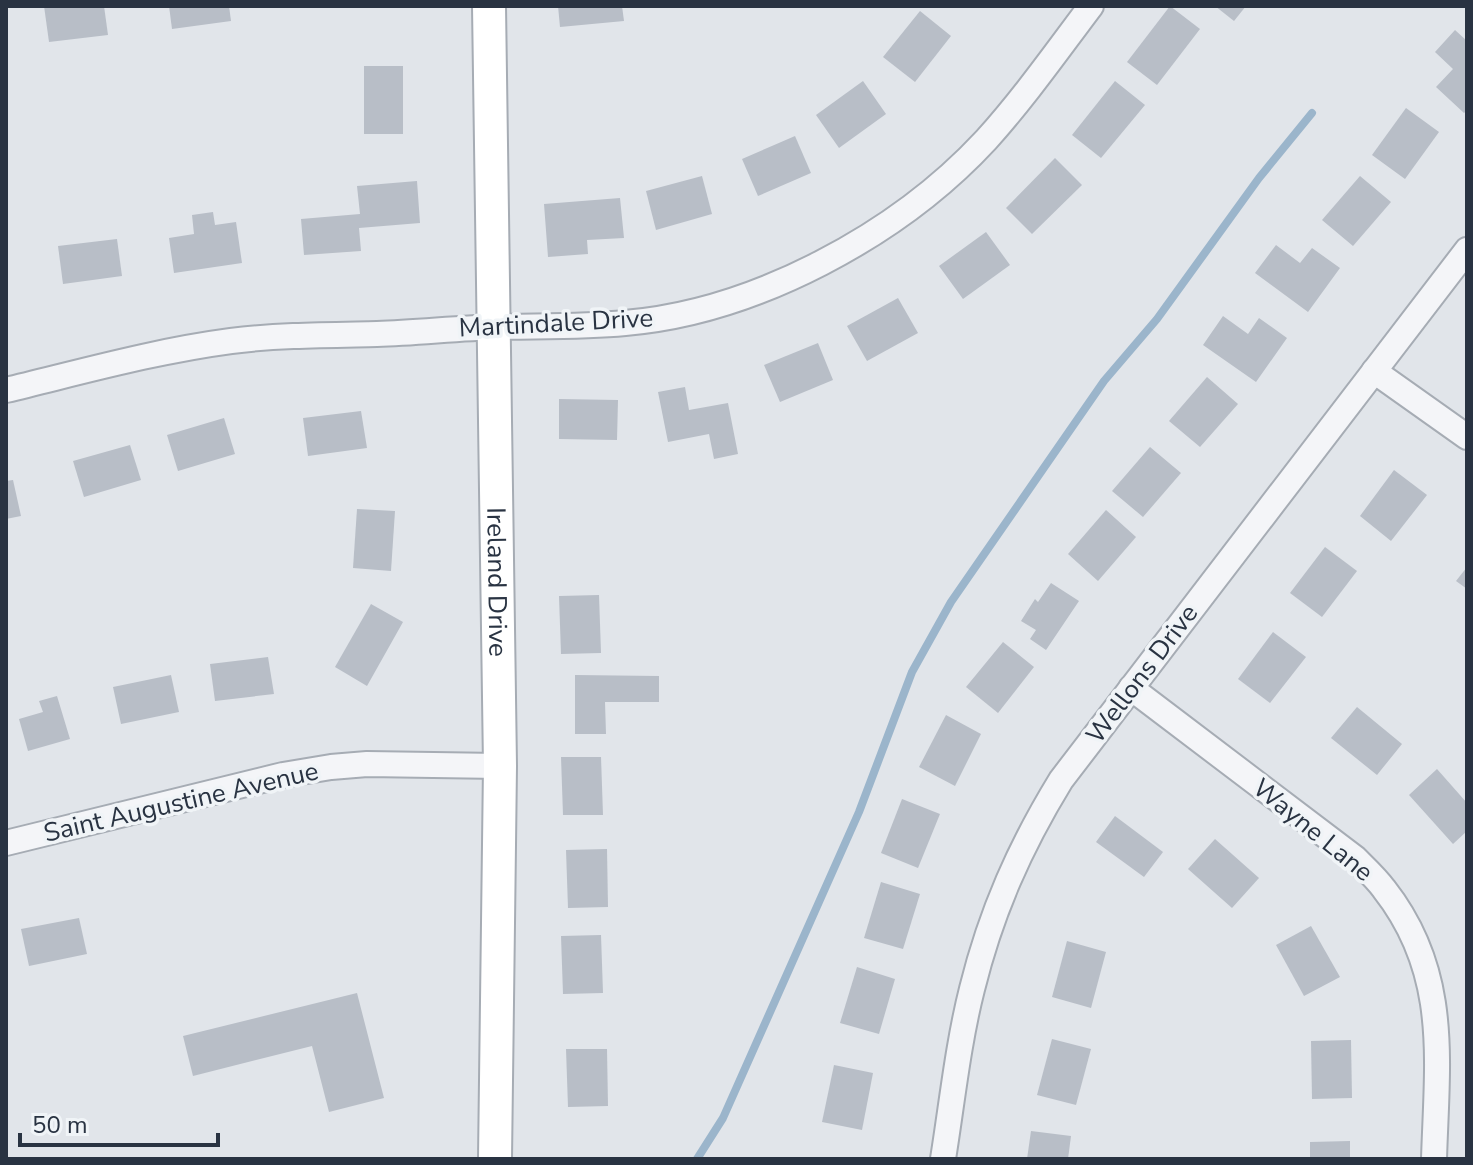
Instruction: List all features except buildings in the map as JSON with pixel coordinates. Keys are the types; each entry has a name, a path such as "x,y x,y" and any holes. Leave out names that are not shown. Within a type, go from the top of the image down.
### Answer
{"main road":[{"name":"Ireland Drive","path":"489,6 500,766 495,1159"}],"street":[{"name":"Martindale Drive","path":"6,390 154,354 232,341 323,334 629,323 688,313 752,294 813,267 871,234 930,191 983,142 1020,101 1091,6"},
{"name":"Wellons Drive","path":"943,1159 971,990 995,909 1029,832 1061,780 1467,250"},
{"path":"1374,371 1467,437"},
{"name":"Wayne Lane","path":"1131,688 1355,858 1384,888 1407,924 1425,962 1435,1003 1438,1033 1434,1159"},
{"name":"Saint Augustine Avenue","path":"6,843 266,779 319,769 367,764 500,766"}],"waterway":[{"path":"697,1159 723,1118 859,812 912,672 951,602 1104,381 1157,319 1259,178 1312,113"}]}
